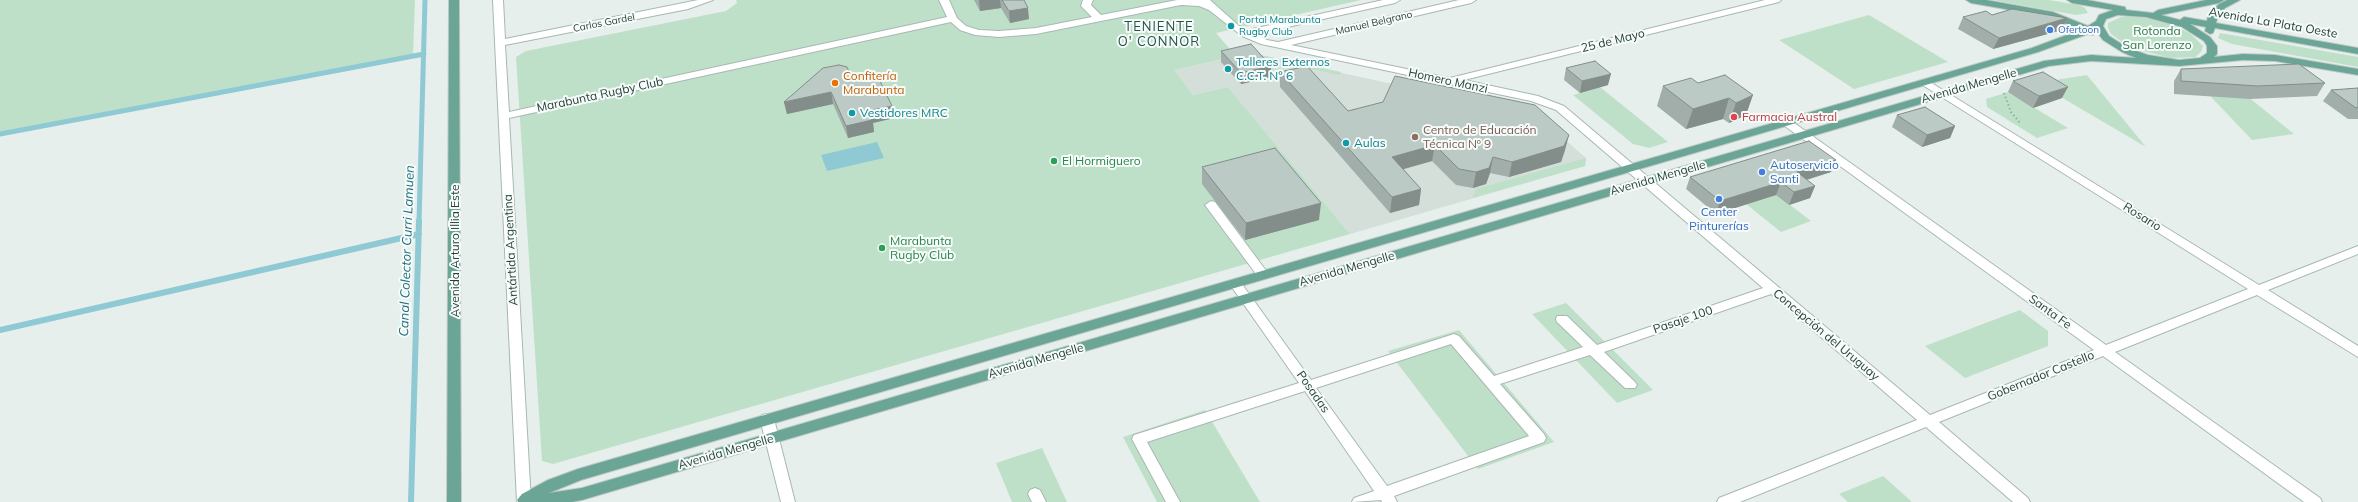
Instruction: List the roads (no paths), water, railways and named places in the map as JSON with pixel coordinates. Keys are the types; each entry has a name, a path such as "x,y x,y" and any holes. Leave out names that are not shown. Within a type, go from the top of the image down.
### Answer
{"main road":[{"name":"Avenida Arturo Illia Este","path":"454,0 454,502"},
{"path":"1971,0 2053,15 2094,26 2110,41 2139,55 2173,63 2195,63 2226,59 2263,58 2358,72"},
{"path":"2072,0 2161,16 2196,30 2210,43 2213,48 2212,54 2206,60 2195,63"},
{"path":"2147,14 2177,11 2219,0"},
{"path":"2210,43 2210,25 2217,10 2235,0"},
{"path":"2094,26 2100,19 2108,14 2133,12"},
{"name":"Avenida La Plata Oeste","path":"2161,16 2358,51"},
{"name":"Avenida Mengelle","path":"522,501 554,484 578,475 2042,48 2094,26"},
{"name":"Avenida Mengelle","path":"522,501 572,497 1646,181 2064,60 2100,58 2173,63"}],"street":[{"name":"Antártida Argentina","path":"498,0 522,501"},
{"name":"Carlos Gardel","path":"500,43 688,6 708,0"},
{"path":"944,0 953,19 962,28 970,31 999,34 1036,31 1181,2 1200,3 1213,8"},
{"path":"1088,0 1086,4 1088,9 1099,18"},
{"path":"1204,0 1245,34"},
{"name":"Manuel Belgrano","path":"1245,34 1395,0"},
{"name":"Manuel Belgrano","path":"1277,45 1471,0"},
{"name":"25 de Mayo","path":"1450,81 1776,0"},
{"name":"Marabunta Rugby Club","path":"504,116 953,19"},
{"name":"Homero Manzi","path":"1245,34 1277,45 1553,104 1567,113 1630,168"},
{"name":"Rosario","path":"1925,82 2358,352"},
{"name":"Santa Fe","path":"1786,122 2315,502"},
{"name":"Concepción del Uruguay","path":"1630,168 2023,502"},
{"path":"1211,205 1263,275"},
{"name":"Gobernador Castello","path":"1724,502 2358,250"},
{"name":"Posadas","path":"1235,283 1387,498"},
{"name":"Pasaje 100","path":"1491,382 1593,350 1772,289"},
{"path":"1562,319 1630,385"},
{"path":"1169,501 1139,439 1454,339 1539,438 1387,498 1359,502"},
{"path":"767,419 788,502"}],"water":[{"path":"877,142 884,158 827,171 821,155"}],"waterway":[{"name":"Canal Colector Curri Lamuen","path":"424,54 425,0"},
{"path":"0,134 424,54"},
{"name":"Canal Colector Curri Lamuen","path":"419,222 424,54"},
{"name":"Canal Colector Curri Lamuen","path":"419,221 419,234"},
{"path":"0,330 419,234"},
{"name":"Canal Colector Curri Lamuen","path":"411,502 419,234"}],"place":[{"name":"Portal Marabunta Rugby Club","path":"1231,26"},
{"name":"Ofertoon","path":"2050,30"},
{"name":"Talleres Externos C.C.T. N° 6","path":"1228,69"},
{"name":"Confitería Marabunta","path":"835,83"},
{"name":"Vestidores MRC","path":"852,113"},
{"name":"Farmacia Austral","path":"1734,117"},
{"name":"Centro de Educación Técnica Nº 9","path":"1415,137"},
{"name":"Aulas","path":"1346,143"},
{"name":"El Hormiguero","path":"1054,161"},
{"name":"Autoservicio Santi","path":"1762,172"},
{"name":"Center Pinturerías","path":"1719,199"},
{"name":"Marabunta Rugby Club","path":"882,248"}],"district":[{"name":"TENIENTE O' CONNOR","path":"1159,34"}],"park label":[{"name":"Rotonda San Lorenzo","path":"2157,38"}]}
